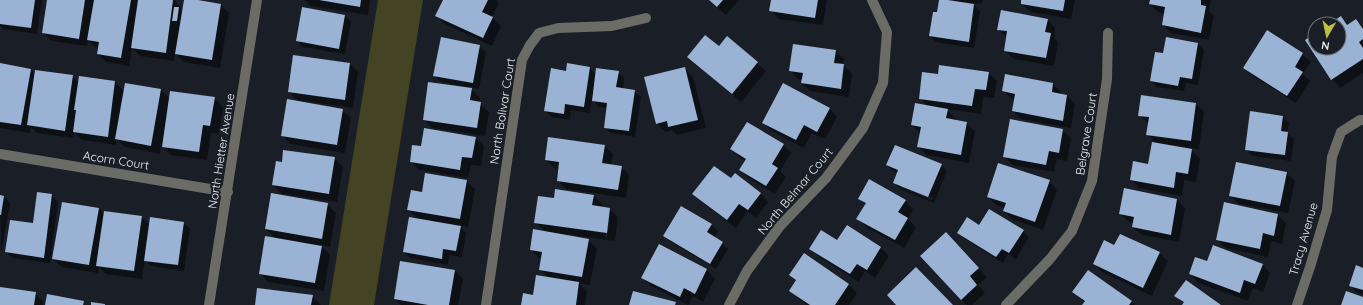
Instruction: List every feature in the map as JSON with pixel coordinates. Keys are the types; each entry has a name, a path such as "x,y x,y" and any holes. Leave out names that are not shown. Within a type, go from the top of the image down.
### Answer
{"street":[{"name":"North Hietter Avenue","path":"210,305 257,0"},
{"name":"North Belmar Court","path":"729,305 747,271 780,226 826,178 863,128 883,83 886,47 887,32 872,0"},
{"name":"North Bolivar Court","path":"486,305 522,60 530,44 538,33 558,28 612,26 646,18"},
{"name":"Belgrave Court","path":"1006,305 1050,259 1072,231 1092,181 1108,79 1108,33"},
{"name":"Tracy Avenue","path":"1297,305 1327,210 1332,157 1341,132 1360,120 1363,120"},
{"name":"Acorn Court","path":"0,154 228,192"}],"shaded area":[{"path":"378,0 423,0 374,305 329,305"}],"building":[{"path":"0,0 35,0 31,28 0,24"},
{"path":"47,0 85,0 79,39 42,33"},
{"path":"94,0 131,0 121,58 97,54 99,42 87,40"},
{"path":"138,0 173,0 166,53 131,48"},
{"path":"184,0 198,0 221,4 212,60 175,54"},
{"path":"319,0 361,0 360,7"},
{"path":"443,0 488,0 482,12 493,17 483,38 435,16"},
{"path":"709,0 723,0 717,7"},
{"path":"771,0 818,0 815,18 769,11"},
{"path":"939,0 974,4 969,42 929,36 933,12 937,12"},
{"path":"1021,0 1065,0 1063,11 1021,4"},
{"path":"1150,0 1201,0 1201,5 1206,6 1201,33 1162,25 1165,7 1149,4"},
{"path":"174,7 179,7 177,21 172,21"},
{"path":"302,7 345,15 339,49 296,41"},
{"path":"1001,10 1048,19 1045,32 1051,33 1046,58 1004,51 1007,31 997,30"},
{"path":"1356,19 1363,29 1363,39 1359,42 1363,48 1363,59 1331,80 1315,56 1347,56 1347,25"},
{"path":"1267,30 1303,53 1295,67 1303,72 1287,96 1243,68"},
{"path":"705,35 719,46 727,36 758,62 732,94 687,57"},
{"path":"441,37 480,45 473,83 433,76"},
{"path":"1166,37 1198,43 1192,79 1180,77 1178,86 1150,81 1155,52 1163,53"},
{"path":"793,44 836,50 834,63 844,64 841,89 801,83 803,73 789,71"},
{"path":"293,55 350,63 345,100 288,92"},
{"path":"0,63 31,69 21,125 0,122"},
{"path":"567,63 590,67 584,107 565,104 564,114 544,111 551,68 566,71"},
{"path":"939,65 989,72 986,90 975,89 972,106 919,99 922,72 938,74"},
{"path":"685,67 698,120 668,127 667,121 656,124 644,77"},
{"path":"596,68 619,71 616,87 635,90 629,131 604,128 607,103 592,101"},
{"path":"35,70 73,75 65,131 27,125"},
{"path":"1005,74 1053,83 1052,92 1067,95 1063,121 1012,111 1015,94 1002,91"},
{"path":"79,76 115,81 108,137 73,132 76,110 74,110"},
{"path":"428,82 472,88 470,100 481,102 477,128 423,120"},
{"path":"125,83 161,89 151,146 115,139"},
{"path":"783,83 830,108 817,132 804,125 796,140 762,123"},
{"path":"170,91 215,97 210,126 203,125 199,152 162,147"},
{"path":"1141,95 1196,103 1191,141 1146,135 1149,117 1138,116"},
{"path":"287,99 343,109 337,145 281,136"},
{"path":"915,103 948,109 946,118 967,122 961,155 917,147 921,127 911,125"},
{"path":"1250,111 1283,116 1281,131 1288,132 1285,155 1245,150"},
{"path":"1010,119 1063,129 1059,153 1049,151 1046,165 1003,157"},
{"path":"747,122 784,144 772,164 778,168 766,186 739,170 746,159 730,149"},
{"path":"424,128 476,137 472,158 462,157 460,170 410,162 412,145 421,146"},
{"path":"548,137 605,145 602,163 622,166 618,190 557,181 559,162 545,160"},
{"path":"1152,142 1192,149 1188,174 1176,172 1174,188 1130,180 1133,161 1148,164"},
{"path":"895,145 942,164 928,197 893,183 898,170 886,165"},
{"path":"283,150 335,157 329,194 272,185 276,161 282,162"},
{"path":"1236,162 1287,172 1280,206 1229,196"},
{"path":"998,163 1050,180 1035,222 1003,211 1006,203 987,197"},
{"path":"714,166 731,178 735,173 761,193 748,210 739,204 727,220 692,194"},
{"path":"425,173 467,180 460,219 407,210 411,190 422,192"},
{"path":"869,179 906,200 898,212 908,218 895,240 856,219 866,203 858,199"},
{"path":"1124,188 1177,199 1171,235 1132,227 1134,217 1119,214"},
{"path":"555,189 594,195 592,205 610,208 607,233 534,223 538,196 554,198"},
{"path":"37,192 52,194 44,258 5,252 10,220 33,223"},
{"path":"271,193 328,203 322,239 265,229"},
{"path":"0,195 4,196 1,215 0,215"},
{"path":"62,202 99,208 89,265 52,259"},
{"path":"1224,202 1278,214 1274,236 1263,233 1260,249 1216,240"},
{"path":"681,206 712,224 707,232 723,242 710,264 663,236"},
{"path":"989,209 1024,230 1009,253 1002,249 996,257 957,233 967,217 979,225"},
{"path":"104,211 142,216 134,271 96,266"},
{"path":"150,217 184,222 178,265 144,261"},
{"path":"409,217 461,226 456,251 443,249 442,259 403,252"},
{"path":"847,225 881,247 867,270 857,264 850,274 809,249 821,230 837,240"},
{"path":"533,229 589,239 582,277 539,270 542,252 530,250"},
{"path":"946,232 979,268 970,276 977,285 961,300 920,256"},
{"path":"1120,234 1160,252 1143,288 1093,264 1104,240 1114,245"},
{"path":"265,236 322,246 315,283 259,274"},
{"path":"659,244 707,269 695,294 684,288 680,297 641,278"},
{"path":"1213,245 1263,264 1255,284 1244,280 1240,293 1189,274 1195,257 1207,261"},
{"path":"804,253 849,284 835,305 810,305 789,291 796,280 789,275"},
{"path":"400,261 455,270 449,305 428,305 394,299"},
{"path":"1356,265 1363,268 1363,290 1349,286"},
{"path":"916,267 953,305 896,305 887,295"},
{"path":"1088,270 1132,301 1129,305 1082,305 1085,301 1072,292"},
{"path":"536,275 579,282 576,305 521,305 523,293 533,295"},
{"path":"1186,280 1221,305 1182,305 1184,302 1174,296"},
{"path":"0,287 36,292 34,305 0,305"},
{"path":"257,288 313,295 311,305 255,305"},
{"path":"633,291 676,302 675,305 629,305"},
{"path":"1346,291 1363,297 1363,305 1341,305"},
{"path":"47,294 84,301 83,305 45,305"},
{"path":"91,302 105,304 105,305 91,305"}]}
